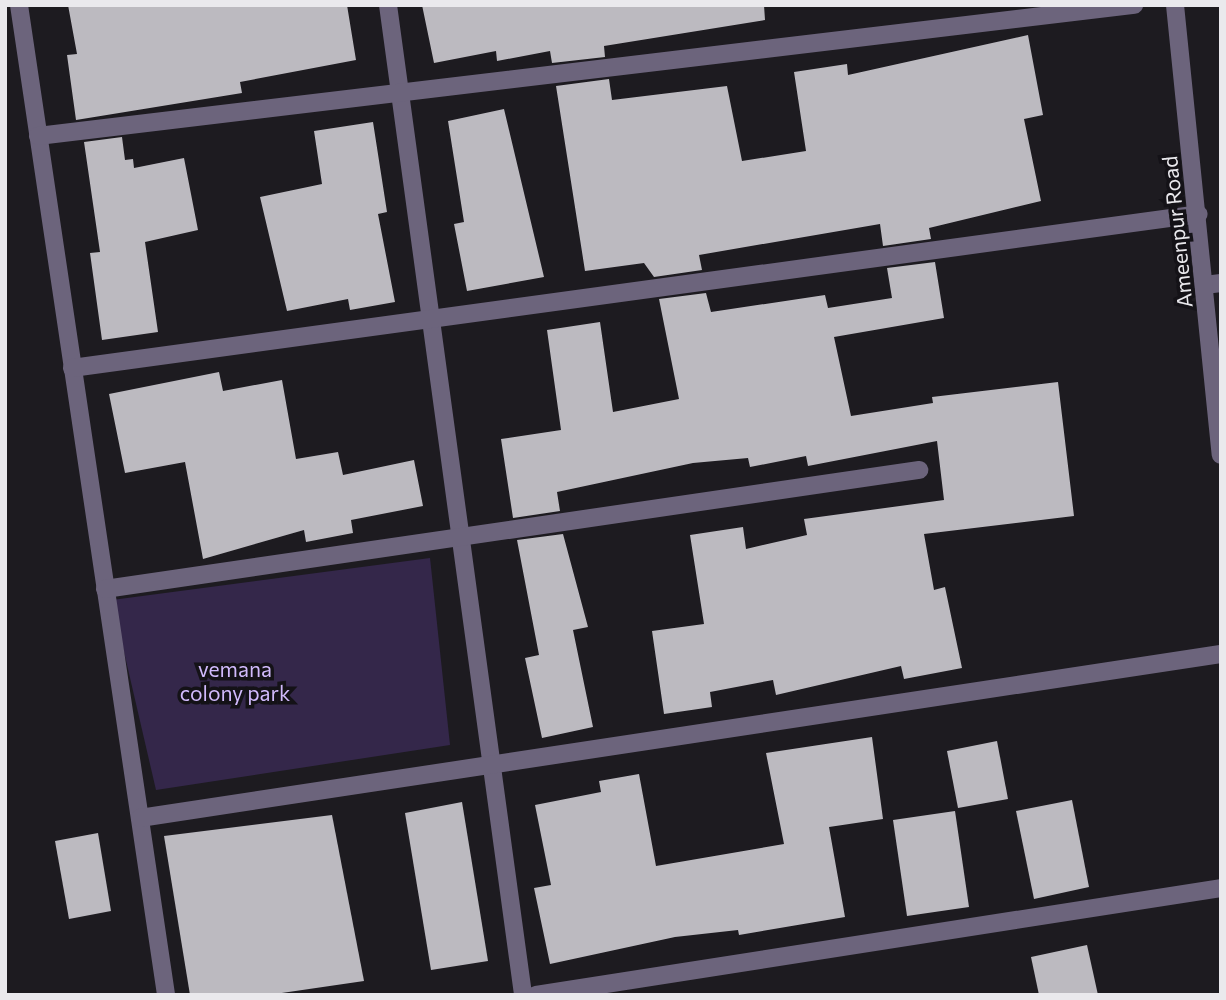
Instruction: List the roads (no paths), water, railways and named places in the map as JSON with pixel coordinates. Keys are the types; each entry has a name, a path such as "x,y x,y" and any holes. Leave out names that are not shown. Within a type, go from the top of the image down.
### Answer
{"street":[{"path":"19,5 166,995"},
{"path":"388,5 523,995"},
{"path":"38,136 1134,5"},
{"name":"Ameenpur Road","path":"1175,5 1199,214 1213,284 1221,455"},
{"path":"72,368 1199,214"},
{"path":"105,589 919,470"},
{"path":"140,818 492,767 1221,654"},
{"path":"536,995 1221,888"}],"park label":[{"name":"vemana colony park","path":"235,681"}]}
